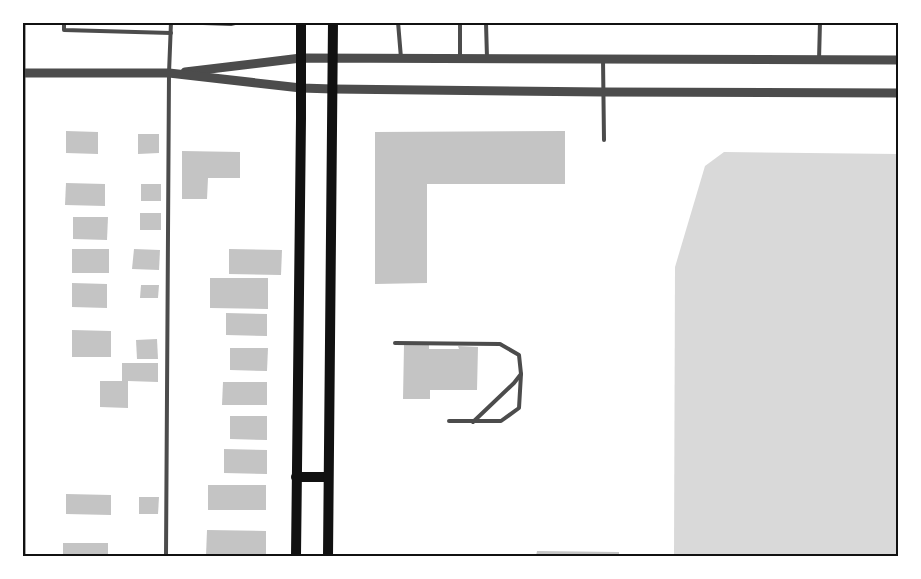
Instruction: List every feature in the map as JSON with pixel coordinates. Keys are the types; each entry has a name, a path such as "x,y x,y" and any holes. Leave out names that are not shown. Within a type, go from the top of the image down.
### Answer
{"main road":[{"path":"296,556 302,88 301,22"},
{"path":"328,556 333,22"},
{"path":"296,477 328,477"}],"street":[{"path":"23,22 23,556"},
{"path":"169,74 301,58 898,60"},
{"path":"23,73 169,74 302,88 333,89 898,93"}],"lane":[{"path":"64,22 64,30 171,33"},
{"path":"166,556 169,74 171,22"},
{"path":"175,22 231,24 238,22"},
{"path":"398,22 401,58"},
{"path":"426,22 486,23 487,58"},
{"path":"819,60 820,22"},
{"path":"460,23 460,58"},
{"path":"603,59 604,140"},
{"path":"395,343 500,344 519,355 521,374 519,408 501,421 449,421"},
{"path":"473,422 521,374"}],"shaded area":[{"path":"724,152 898,154 898,556 674,556 675,267 705,166"}],"building":[{"path":"66,131 98,132 98,154 66,153"},
{"path":"565,131 565,184 427,184 427,283 375,284 375,132"},
{"path":"138,134 159,134 159,153 138,154"},
{"path":"182,151 240,152 240,178 208,178 207,199 182,199"},
{"path":"66,183 105,184 105,206 65,205"},
{"path":"141,184 161,184 161,201 141,201"},
{"path":"140,213 161,213 161,230 140,230"},
{"path":"73,217 108,217 107,240 73,239"},
{"path":"72,249 109,249 109,273 72,273"},
{"path":"134,249 160,250 159,270 132,269"},
{"path":"229,249 282,250 281,275 229,274"},
{"path":"210,278 268,278 268,309 210,308"},
{"path":"72,283 107,284 107,308 72,307"},
{"path":"141,285 159,285 158,298 140,298"},
{"path":"226,313 267,314 267,336 226,335"},
{"path":"72,330 111,331 111,357 72,357"},
{"path":"157,339 158,359 137,359 136,340"},
{"path":"404,345 429,345 429,349 459,349 458,346 478,347 477,390 430,390 430,399 403,399"},
{"path":"230,348 268,348 267,371 230,370"},
{"path":"122,363 158,363 158,382 128,381 128,408 100,407 100,381 122,381"},
{"path":"223,382 267,382 267,405 222,405"},
{"path":"230,416 267,416 267,440 230,439"},
{"path":"224,449 267,450 267,474 224,473"},
{"path":"208,485 266,485 266,510 208,510"},
{"path":"66,494 111,495 111,515 66,514"},
{"path":"139,497 159,497 158,514 139,514"},
{"path":"207,530 266,531 266,556 206,556"},
{"path":"63,543 108,543 108,556 63,556"},
{"path":"537,551 619,552 619,556 536,556"}]}
